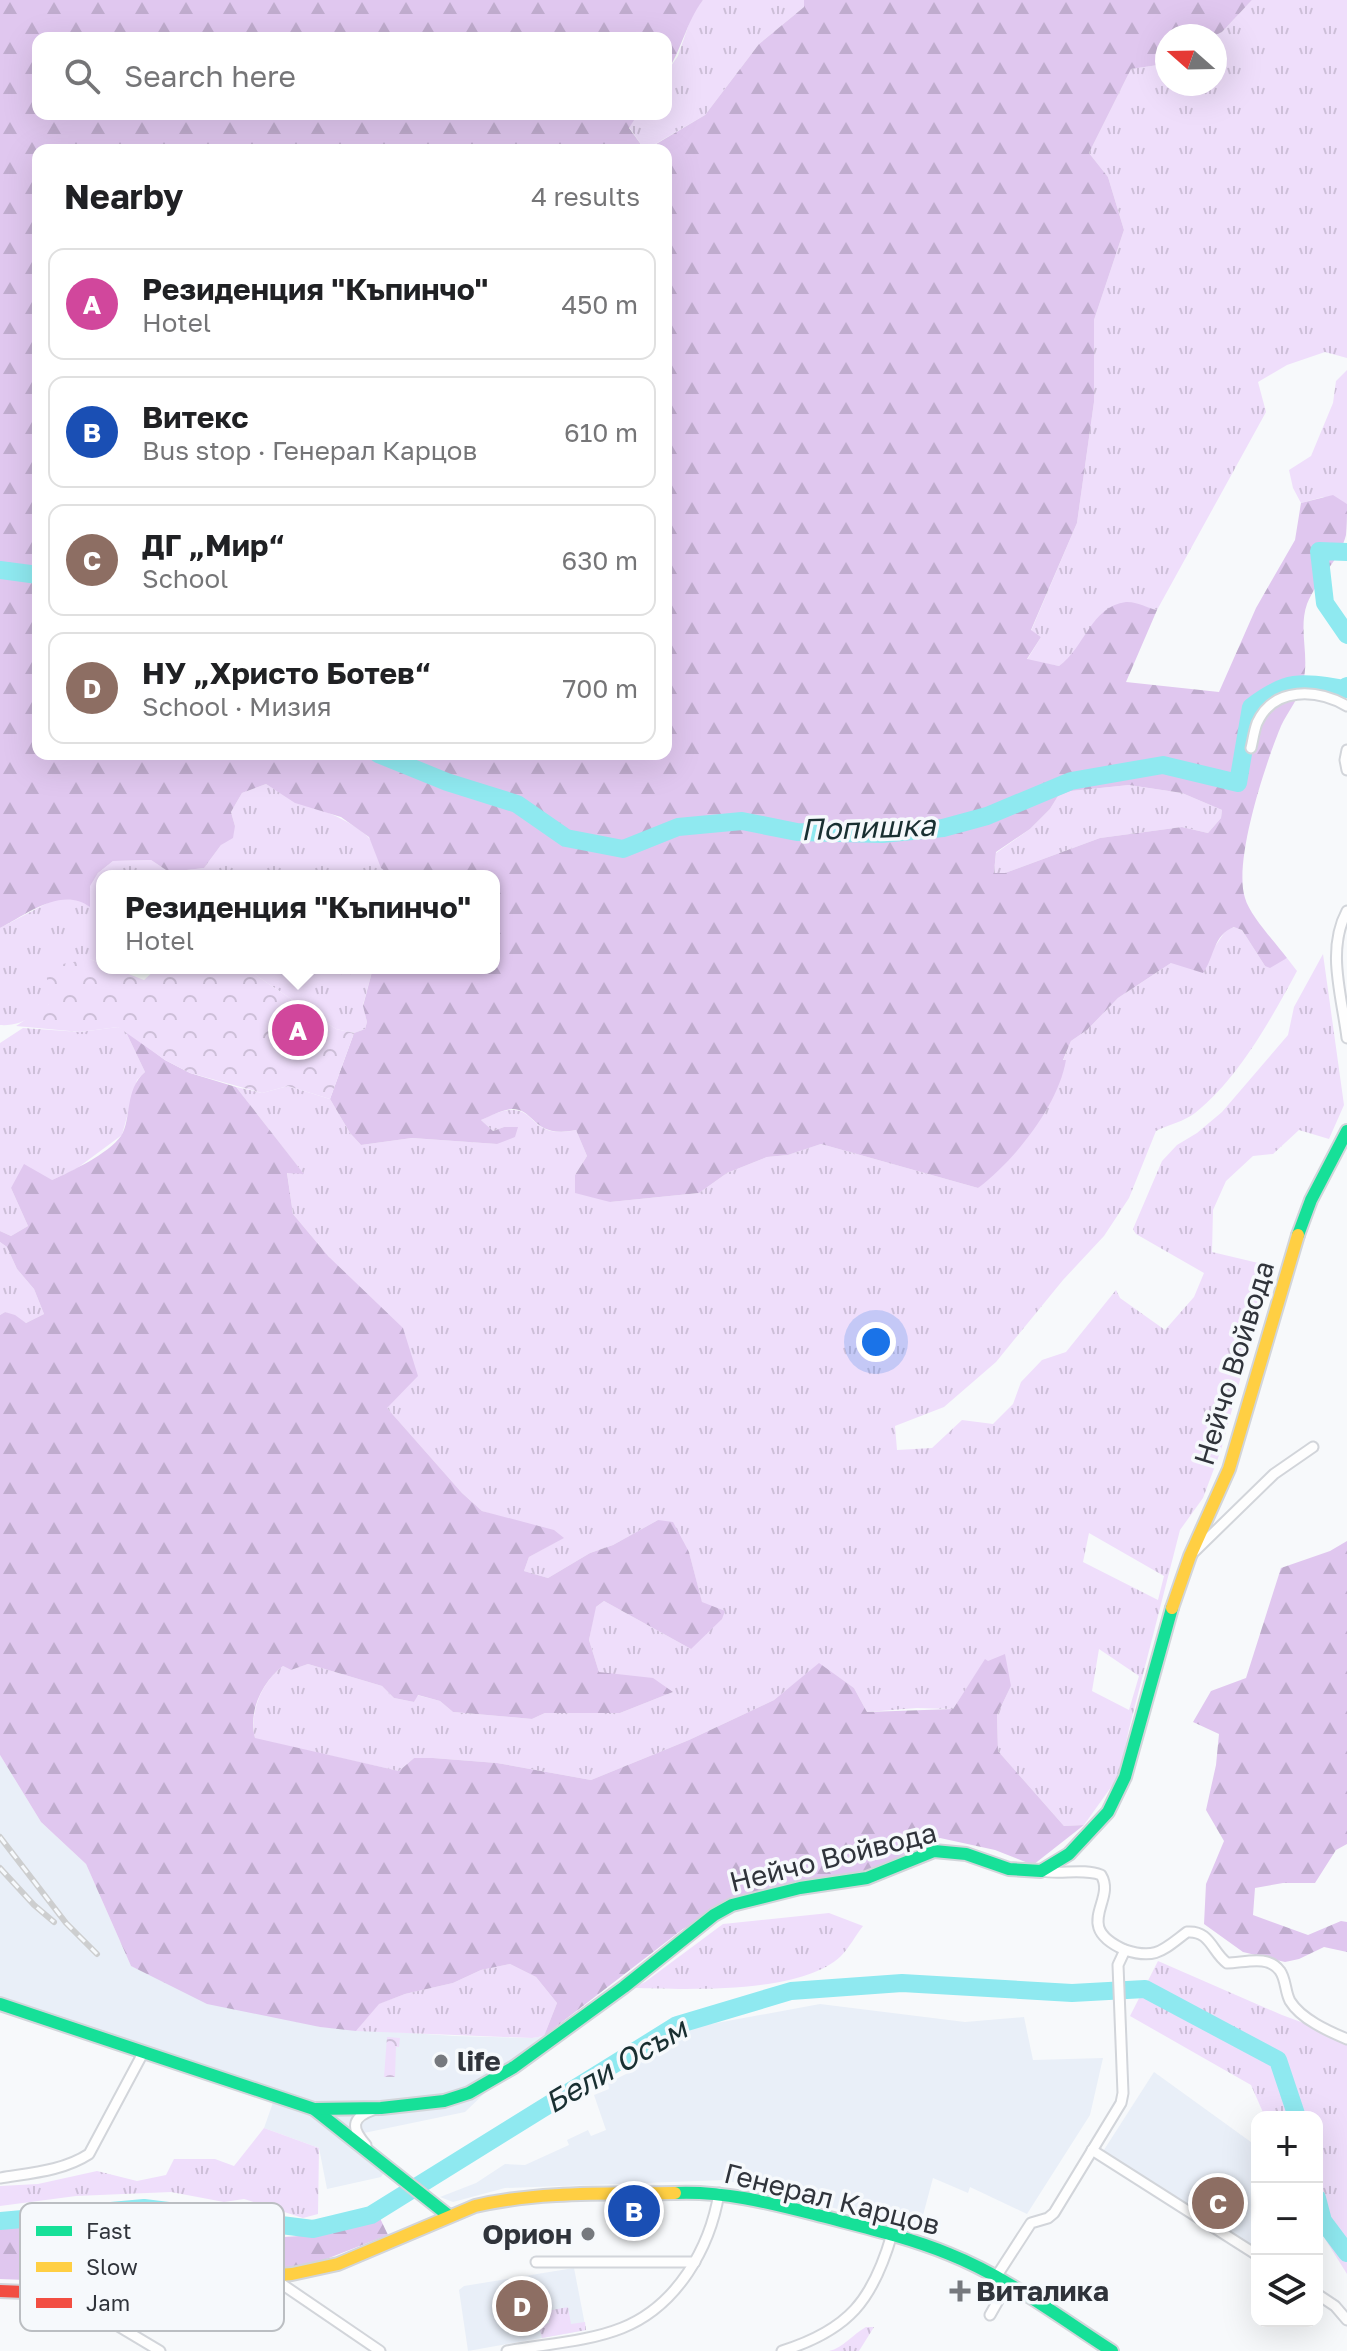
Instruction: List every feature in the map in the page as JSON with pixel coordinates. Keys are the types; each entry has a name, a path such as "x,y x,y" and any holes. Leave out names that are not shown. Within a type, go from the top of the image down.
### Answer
{"street":[{"path":"1251,748 1258,721 1277,700 1286,695 1318,694 1347,706"},
{"path":"1347,750 1347,770"},
{"path":"1347,902 1336,939 1347,1038"},
{"name":"Нейчо Войвода","path":"314,2109 377,2108 444,2101 480,2086 514,2067 624,1987 714,1915 732,1905 800,1888 867,1878 934,1851 966,1854 1009,1869 1041,1871 1069,1854 1108,1812 1125,1777 1165,1627 1190,1556 1229,1469 1299,1233 1311,1200 1347,1131"},
{"path":"1190,1556 1274,1474 1313,1447"},
{"path":"1041,1871 1101,1875 1105,1885 1099,1906 1101,1935 1107,1942 1142,1955 1153,1955 1187,1932 1201,1933 1227,1963 1254,1959 1276,1967 1282,1972 1291,2003 1303,2015 1347,2039"},
{"path":"990,2315 1001,2281 1031,2223 1054,2213 1121,2103 1118,1965 1125,1950"},
{"path":"0,2004 314,2109 449,2216"},
{"path":"0,2178 74,2164 89,2154 143,2053"},
{"path":"377,2108 360,2116 355,2127 357,2135 385,2166"},
{"path":"1092,2150 1251,2251"},
{"path":"507,2351 622,2328 647,2313 669,2295 695,2262 710,2231 719,2193"},
{"name":"Генерал Карцов","path":"284,2274 338,2264 449,2216 496,2201 530,2197 719,2193 892,2234 950,2254 1001,2281 1112,2351"},
{"path":"782,2351 825,2334 853,2314 875,2283 892,2234"},
{"path":"536,2262 695,2262"},
{"path":"284,2286 380,2351"},
{"name":"Генерал Карцов","path":"0,2291 20,2292"},
{"path":"1323,2298 1347,2320"},
{"path":"129,2331 160,2351"}],"shaded area":[{"path":"0,1755 41,1822 86,1864 131,1966 320,2027 455,2036 544,2036 465,2112 359,2134 392,2161 381,2177 327,2189 319,2148 264,2128 275,2097 0,2005"},
{"path":"820,2004 965,2022 1024,2017 1033,2060 1103,2058 1090,2115 1027,2214 970,2187 968,2193 933,2178 919,2230 725,2180 505,2188 453,2202 440,2197 476,2183 505,2164 525,2165 569,2145 567,2140 588,2130 591,2136 606,2130 594,2095 609,2089 608,2083 628,2073 624,2058 652,2042 689,2028"},
{"path":"1154,2072 1251,2142 1251,2248 1102,2153"},
{"path":"574,2268 586,2330 468,2351 459,2290 464,2286"}],"green space":[{"path":"0,0 703,0 672,62 672,32 32,32 32,120 634,120 629,128 641,144 32,144 32,760 672,760 672,144 656,144 705,115 759,44 804,7 804,0 1252,0 1227,27 1227,24 1155,24 1155,65 1131,69 1089,153 1108,177 1124,230 1094,320 1094,402 1077,523 1031,630 1041,637 1027,659 1059,666 1068,659 1104,611 1114,605 1133,603 1157,610 1126,682 1219,692 1256,608 1295,540 1301,503 1333,495 1347,504 1343,544 1307,604 1303,682 1267,763 1243,861 1242,881 1248,905 1287,958 1270,968 1265,966 1242,930 1234,927 1222,935 1203,973 1171,963 1118,998 1087,1030 1071,1041 1054,1095 1033,1131 1006,1163 978,1188 821,1144 788,1155 767,1157 727,1173 699,1193 610,1202 575,1193 575,1175 587,1156 576,1130 551,1131 520,1110 512,1109 481,1120 493,1131 518,1127 515,1137 497,1144 412,1138 361,1145 350,1133 330,1099 354,1033 365,1029 367,1022 363,1006 371,974 500,974 500,870 384,870 369,837 341,817 295,803 266,784 242,793 231,812 235,826 233,838 221,845 204,868 166,870 151,860 113,861 102,870 96,870 90,886 90,907 68,899 45,904 0,928","holes":["1129,785 1182,793 1222,810 1221,818 1208,833 1182,827 1100,838 1005,873 994,873 996,852 1030,829 1058,796 1071,791"]},
{"path":"703,0 804,0 804,7 759,44 705,115 655,144 641,144 629,127 634,120 672,120 672,64 678,56 693,12"},
{"path":"1252,0 1347,0 1347,358 1325,352 1287,365 1258,382 1266,412 1157,610 1127,602 1087,632 1072,657 1059,666 1027,660 1041,637 1031,631 1077,523 1094,402 1094,320 1124,230 1108,177 1089,153 1131,69 1155,65 1155,96 1227,96 1227,27"},
{"path":"1347,370 1347,504 1323,497 1301,503 1289,470 1311,456 1333,403 1336,381"},
{"path":"266,784 355,826 370,839 384,870 186,870 204,868 235,826 231,812 242,793"},
{"path":"1129,785 1182,793 1222,810 1221,818 1208,833 1182,827 1100,838 1005,873 994,873 996,853 1030,829 1058,796 1071,791"},
{"path":"151,860 166,870 102,870 113,861"},
{"path":"96,876 96,962 90,959 51,1003 27,1020 0,1025 0,928 55,899 80,899"},
{"path":"1235,927 1242,930 1265,966 1287,958 1297,971 1253,1047 1226,1083 1195,1113 1156,1131 1129,1198 1104,1236 1063,1280 996,1362 944,1407 895,1426 897,1450 932,1448 962,1420 993,1424 1013,1404 1021,1382 1042,1360 1066,1352 1116,1290 1120,1298 1165,1330 1194,1297 1204,1273 1136,1234 1133,1229 1162,1161 1177,1145 1222,1112 1288,1035 1294,1007 1323,954 1344,1105 1329,1139 1299,1130 1273,1154 1253,1156 1226,1181 1213,1210 1212,1252 1271,1266 1221,1450 1203,1498 1180,1530 1119,1776 1084,1825 1064,1826 998,1751 997,1715 1011,1686 985,1660 953,1709 867,1712 854,1688 819,1664 774,1700 689,1740 591,1780 497,1763 433,1758 414,1758 399,1771 255,1739 256,1708 269,1680 283,1666 291,1670 308,1664 382,1686 394,1698 414,1702 417,1695 440,1701 453,1712 532,1719 545,1713 620,1713 673,1692 599,1672 589,1640 595,1608 604,1601 691,1649 702,1603 689,1552 658,1520 613,1545 590,1553 548,1578 524,1571 529,1557 563,1538 482,1511 462,1493 386,1407 329,1257 293,1214 287,1172 303,1173 236,1087 262,1093 288,1086 330,1099 350,1133 361,1145 412,1138 497,1144 504,1127 493,1131 481,1120 504,1111 520,1111 551,1131 576,1130 587,1156 575,1175 610,1202 699,1193 727,1173 767,1157 788,1155 821,1144 978,1188 1063,1061 1071,1041 1087,1030 1118,998 1171,963 1214,948 1226,930","holes":["1089,1533 1164,1576 1158,1600 1083,1562","1099,1649 1139,1676 1129,1710 1092,1691"]},
{"path":"90,959 96,962 96,974 128,974 144,980 150,974 254,974 336,1029 354,1033 330,1099 288,1086 262,1093 190,1073 165,1060 118,1027 80,1032 16,1026 49,1004 46,967"},
{"path":"254,974 371,974 363,1005 367,1022 365,1029 354,1033 336,1029"},
{"path":"118,1027 125,1030 145,1072 137,1080 122,1135 76,1169 52,1180 11,1188 28,1226 11,1236 0,1231 0,1043 23,1028 80,1032"},
{"path":"125,1030 165,1060 190,1073 236,1087 304,1174 287,1173 293,1214 329,1257 403,1328 418,1376 387,1408 462,1493 482,1511 554,1530 564,1538 529,1557 524,1571 548,1578 590,1553 613,1545 658,1520 673,1522 689,1552 702,1602 725,1611 722,1619 691,1649 604,1601 596,1607 589,1640 599,1672 653,1678 673,1692 620,1713 545,1713 532,1719 453,1712 440,1701 418,1695 414,1702 394,1698 382,1686 308,1664 291,1670 283,1666 269,1680 255,1708 255,1738 399,1771 414,1758 433,1758 497,1763 591,1780 689,1740 774,1700 819,1663 854,1688 867,1712 953,1709 985,1659 988,1661 1005,1654 1011,1686 997,1715 998,1751 1064,1826 1084,1825 1033,1865 995,1850 940,1838 866,1872 821,1878 738,1899 683,1929 544,2036 557,2003 536,1977 510,1964 481,1970 453,1983 405,1994 379,2004 356,2031 320,2027 207,2004 131,1966 86,1864 41,1822 0,1755 0,1315 5,1312 15,1315 26,1323 44,1314 34,1289 17,1269 7,1247 0,1242 0,1231 11,1236 28,1226 11,1188 24,1164 52,1180 99,1155 121,1136 134,1087 145,1072"},
{"path":"0,1242 7,1247 17,1269 34,1289 44,1314 26,1323 5,1312 0,1315"},
{"path":"1347,1541 1347,1844 1336,1850 1315,1883 1283,1883 1255,1888 1253,1915 1308,1935 1341,1921 1347,1922 1347,1952 1324,1947 1285,1962 1243,1952 1204,1924 1206,1884 1224,1841 1206,1810 1219,1734 1193,1722 1211,1691 1246,1678 1281,1568 1330,1551"},
{"path":"829,1913 863,1926 841,1956 822,1969 799,1978 771,1984 711,1989 632,1988 645,1982 723,1924"},
{"path":"1158,1961 1282,2015 1347,2039 1347,2274 1323,2236 1323,2111 1262,2111 1251,2085 1130,2016"},
{"path":"510,1964 536,1977 557,2003 544,2036 356,2031 378,2004 453,1983 481,1970"},
{"path":"387,2037 400,2038 399,2047 396,2047 395,2077 384,2077"},
{"path":"264,2128 319,2148 318,2214 303,2218 284,2212 284,2203 256,2203 244,2199 224,2202 171,2192 76,2196 0,2206 0,2186 38,2184 97,2171 137,2181 166,2175 174,2159 215,2159 234,2166"},
{"path":"379,2216 388,2235 311,2265 284,2271 284,2237 314,2235"},
{"path":"20,2225 20,2280 0,2279 0,2227"},
{"path":"568,2307 571,2324 585,2322 586,2330 542,2338 539,2325 549,2323 547,2311"},
{"path":"866,2327 874,2327 859,2351 829,2351 839,2347"}],"waterway":[{"name":"Попишка","path":"1347,552 1319,551 1325,603 1347,635"},
{"name":"Попишка","path":"0,570 32,574"},
{"name":"Попишка","path":"393,760 447,782 517,804 566,838 623,849 678,827 742,821 797,832 882,834 943,828 987,816 1071,781 1163,765 1238,783 1251,707 1285,687 1305,684 1345,689 1347,686"},
{"name":"Бели Осъм","path":"284,2225 313,2229 371,2215 677,2025 791,1991 902,1983 1072,1993 1145,1989 1278,2060 1295,2111"},
{"name":"Бели Осъм","path":"0,2221 20,2219"},
{"name":"Бели Осъм","path":"1323,2221 1347,2253"}],"railway":[{"path":"0,1837 66,1923 97,1954"},
{"path":"0,1868 54,1922"}],"traffic: fast":[{"path":"1298,1235 1311,1200 1347,1131"},
{"path":"314,2109 381,2108 444,2101 469,2093 514,2067 624,1987 714,1915 732,1905 800,1888 867,1878 934,1851 966,1854 1009,1869 1041,1871 1069,1854 1108,1812 1125,1777 1172,1608"},
{"path":"0,2004 314,2109 449,2216"},
{"path":"675,2193 710,2194 762,2202 932,2248 970,2263 1012,2286 1112,2351"}],"traffic: slow":[{"path":"1172,1608 1190,1556 1229,1469 1298,1235"},
{"path":"284,2275 338,2264 475,2206 574,2194 675,2193"}],"traffic: jam":[{"path":"0,2291 20,2292"}],"place":[{"name":"Резиденция \"Къпинчо\"","path":"298,1030"},
{"name":"life","path":"441,2061"},
{"name":"ДГ „Мир“","path":"1218,2203"},
{"name":"Витекс","path":"634,2211"},
{"name":"Орион","path":"588,2234"},
{"name":"Виталика","path":"960,2291"},
{"name":"НУ „Христо Ботев“","path":"522,2306"}]}
